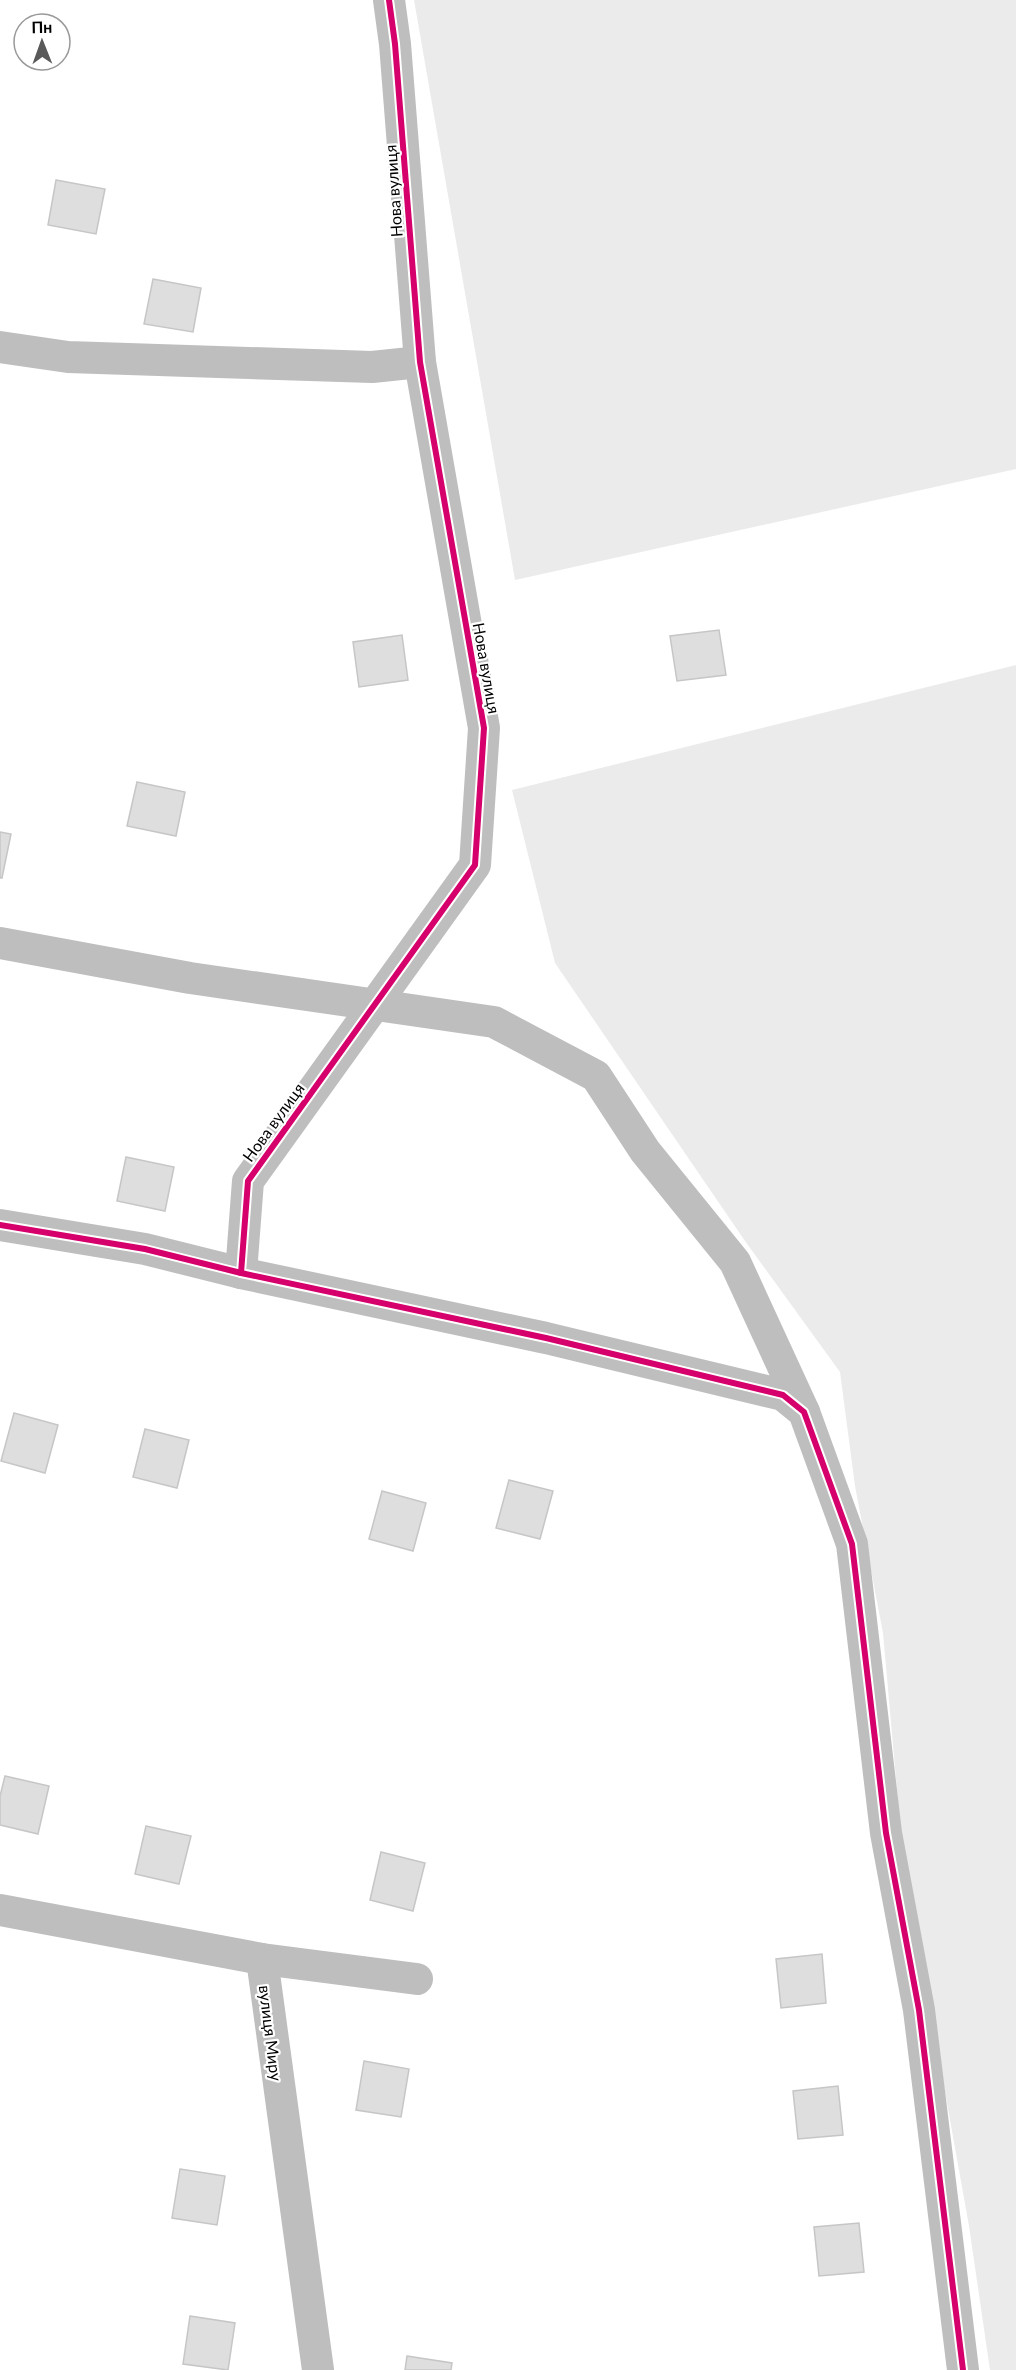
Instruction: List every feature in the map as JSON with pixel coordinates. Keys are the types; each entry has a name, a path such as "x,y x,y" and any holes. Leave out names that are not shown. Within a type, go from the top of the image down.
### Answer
{"street":[{"name":"Нова вулиця","path":"241,1273 248,1180 475,864 484,728 420,362 395,44 389,0"},
{"path":"0,347 80,358 372,367 420,362"},
{"path":"0,944 190,978 494,1022 596,1076 645,1151 735,1262 804,1412 852,1544 886,1833 919,2010 963,2370"},
{"path":"0,1225 145,1249 241,1273 546,1338 783,1395 804,1412"},
{"path":"0,1910 262,1959 417,1979"},
{"name":"вулиця Миру","path":"262,1959 318,2370"}],"shaded area":[{"path":"414,0 1016,0 1016,469 515,580"},
{"path":"1016,665 1016,2370 990,2370 969,2226 903,1857 883,1633 855,1486 840,1372 745,1241 555,963 512,790"}],"building":[{"path":"56,180 105,189 96,234 48,225"},
{"path":"153,279 201,288 193,332 144,324"},
{"path":"719,630 726,675 677,681 670,636"},
{"path":"402,635 408,680 359,687 353,642"},
{"path":"137,782 185,792 176,836 127,826"},
{"path":"0,832 11,834 2,878 0,878"},
{"path":"126,1157 174,1167 165,1211 117,1201"},
{"path":"14,1413 58,1425 45,1473 1,1461"},
{"path":"145,1429 189,1440 177,1488 133,1477"},
{"path":"509,1480 553,1491 540,1539 496,1528"},
{"path":"382,1491 426,1503 413,1551 369,1539"},
{"path":"5,1776 49,1786 38,1834 0,1825 0,1796"},
{"path":"146,1826 191,1836 179,1884 135,1874"},
{"path":"381,1852 425,1863 413,1911 370,1900"},
{"path":"822,1954 826,2003 781,2008 776,1959"},
{"path":"364,2061 409,2069 401,2117 356,2110"},
{"path":"838,2086 843,2135 798,2139 793,2091"},
{"path":"180,2169 225,2176 217,2225 172,2218"},
{"path":"859,2223 864,2272 819,2276 814,2227"},
{"path":"190,2316 235,2323 228,2370 183,2364"},
{"path":"407,2356 452,2363 451,2370 405,2370"}],"cycle path":[{"path":"241,1273 248,1181 475,865 484,728 420,362 395,44 389,0"},
{"path":"0,1225 145,1249 241,1273 546,1338 783,1395 804,1412 852,1544 886,1833 919,2010 963,2370"}]}
